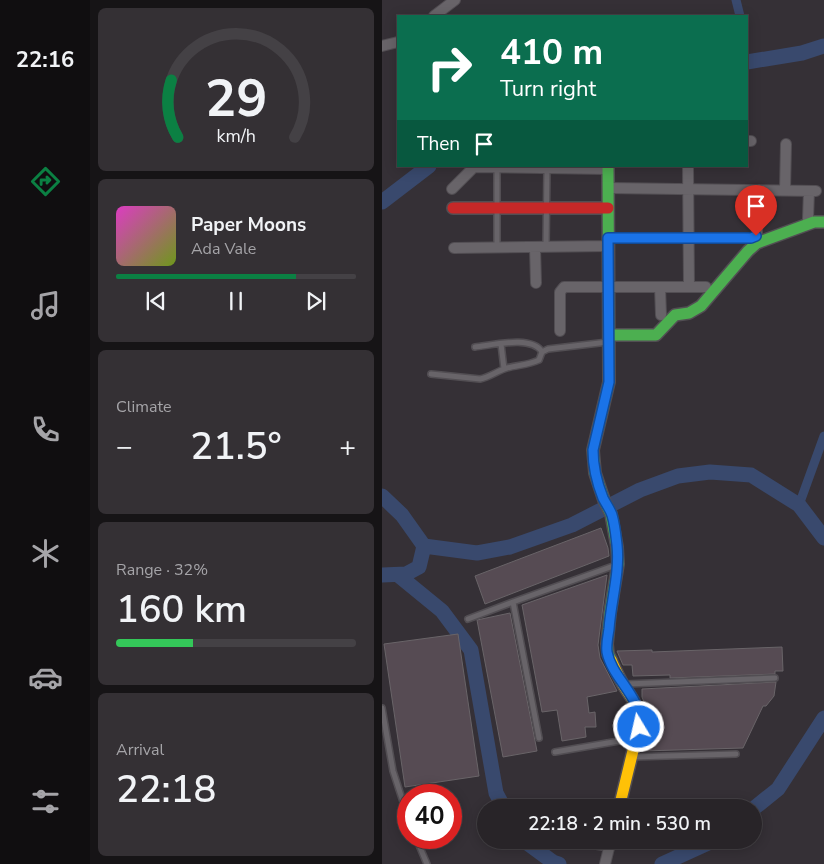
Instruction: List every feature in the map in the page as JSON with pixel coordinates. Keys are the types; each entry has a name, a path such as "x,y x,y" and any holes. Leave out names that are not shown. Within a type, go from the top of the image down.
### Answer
{"street":[{"path":"435,15 455,0"},
{"path":"382,46 397,42"},
{"path":"785,190 786,144"},
{"path":"452,189 474,167 608,168 609,382 593,450 595,473 604,500 612,514 617,547 618,564 610,613 607,649 610,659 636,704 640,716 636,741 621,799"},
{"path":"688,167 689,287"},
{"path":"608,188 813,191 808,219"},
{"path":"454,248 541,248 608,242 751,238 756,236 758,190"},
{"path":"453,208 608,208"},
{"path":"609,338 656,335 661,332 668,320 675,315 689,313 701,306 757,243 814,222 824,222"},
{"path":"536,283 541,248"},
{"path":"560,331 560,292 564,286 706,286"},
{"path":"660,287 660,315"},
{"path":"605,864 609,849"}],"lane":[{"path":"497,168 497,248"},
{"path":"541,248 547,208 547,168"},
{"path":"431,374 487,378 504,369 533,363 539,360 542,352 548,349 609,338"},
{"path":"475,347 523,342 533,343 540,347 542,352"},
{"path":"501,344 504,369"},
{"path":"468,619 618,564"},
{"path":"514,602 539,738"},
{"path":"623,684 775,678"},
{"path":"382,708 393,771 397,784"},
{"path":"555,752 619,741 636,741"},
{"path":"632,758 736,754"},
{"path":"421,849 427,864"}],"building":[{"path":"601,528 609,556 485,604 475,576"},
{"path":"607,575 598,645 600,658 617,691 587,697 589,713 595,712 596,727 585,727 586,737 562,741 557,710 542,712 522,605"},
{"path":"510,613 537,751 503,757 477,620"},
{"path":"458,634 479,776 425,784 405,784 384,644"},
{"path":"782,647 783,671 775,671 775,674 670,678 670,675 633,676 632,665 623,665 617,651 652,650 652,652"},
{"path":"776,682 774,696 766,706 763,706 743,748 642,751 649,719 648,702 644,702 642,689"}],"waterway":[{"path":"736,0 740,15"},
{"path":"748,62 802,53 824,46"},
{"path":"382,202 428,167"},
{"path":"799,505 824,436"},
{"path":"424,546 477,553 510,547 572,525 640,490 678,476 710,472 751,475 799,505 824,538"},
{"path":"382,496 402,515 424,546 419,567 406,574 382,575"},
{"path":"398,575 442,611 471,650 496,793 499,799"},
{"path":"762,802 778,789 824,718"},
{"path":"535,849 553,862 559,864"},
{"path":"662,864 695,849"}],"traffic: fast":[{"path":"608,167 609,382 593,450 595,473 611,514 617,547 618,564 607,644 611,660"},
{"path":"609,335 656,335 675,315 689,313 701,306 757,243 814,222 824,222"}],"traffic: slow":[{"path":"611,660 620,680 637,707 640,717 621,799"}],"traffic: jam":[{"path":"453,208 608,208"}],"route":[{"path":"639,727 640,716 636,704 623,684 608,654 610,613 618,564 617,547 612,514 604,500 593,462 593,450 609,382 608,238 688,239 751,238 756,236"}]}
